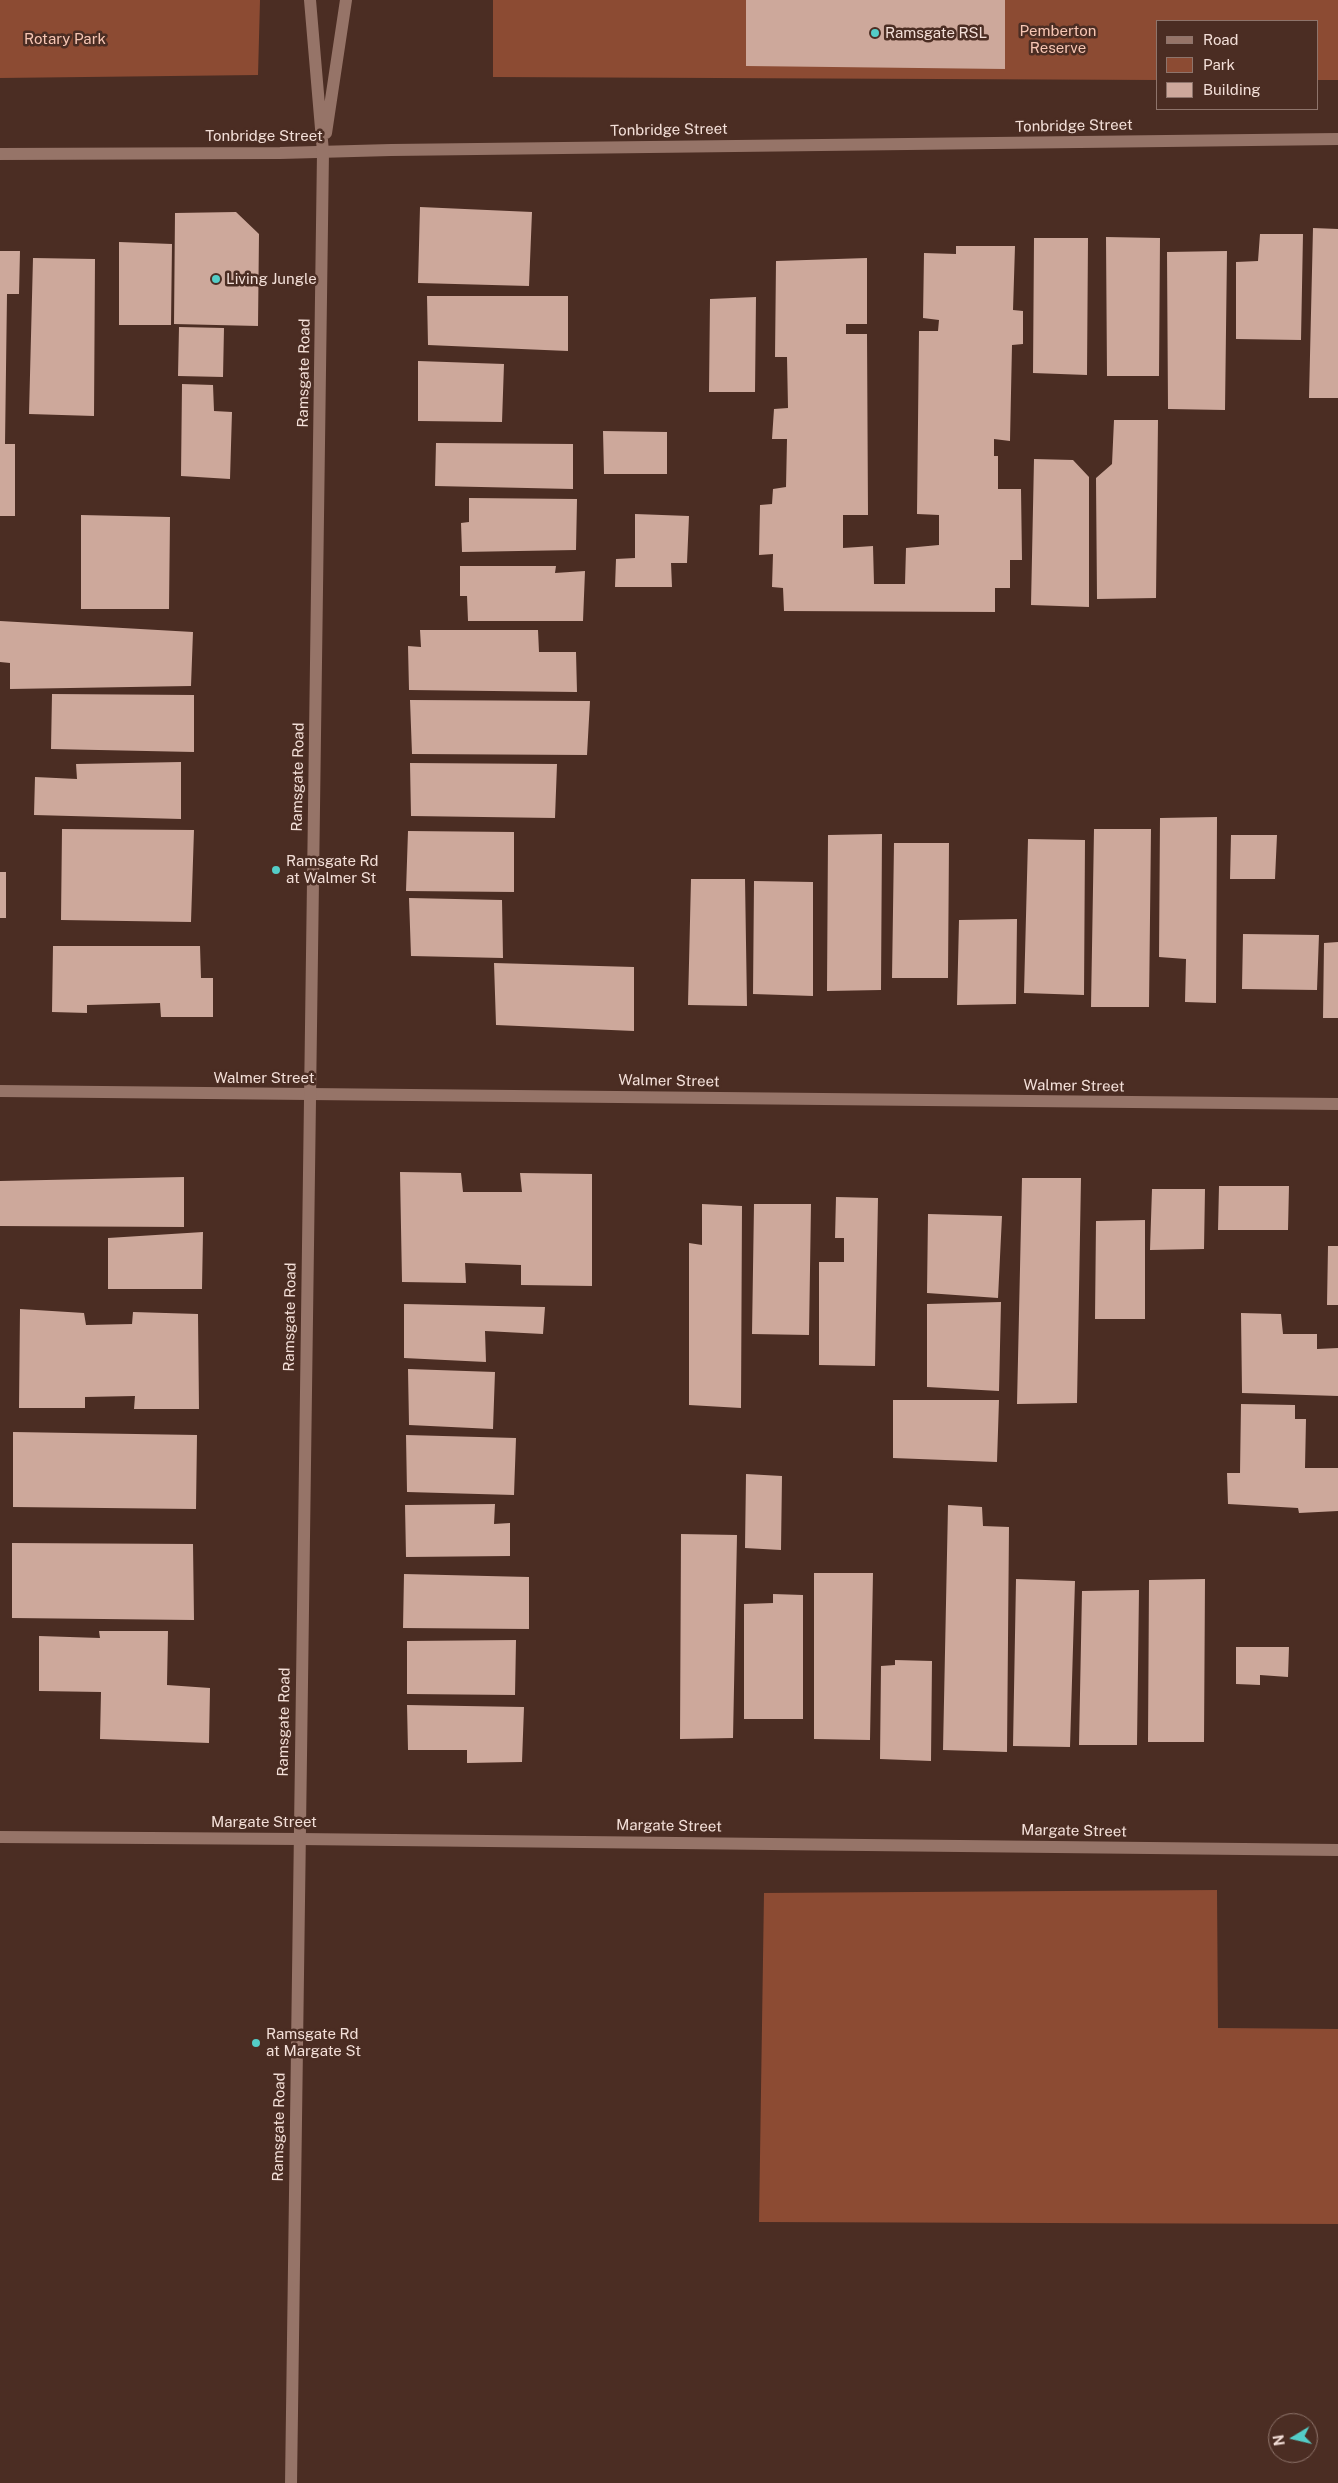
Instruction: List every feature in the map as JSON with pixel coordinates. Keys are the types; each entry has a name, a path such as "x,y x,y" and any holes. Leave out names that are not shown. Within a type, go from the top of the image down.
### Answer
{"street":[{"name":"Ramsgate Road","path":"291,2483 323,152 310,0"},
{"name":"Ramsgate Road","path":"323,152 346,0"},
{"name":"Tonbridge Street","path":"0,154 323,152 1338,139"},
{"name":"Walmer Street","path":"0,1091 1338,1104"},
{"name":"Margate Street","path":"0,1837 1338,1850"}],"green space":[{"name":"Rotary Park","path":"0,0 260,0 258,75 0,78"},
{"name":"Pemberton Reserve","path":"493,0 1338,0 1338,80 1318,80 1318,20 1156,20 1156,80 493,77"},
{"path":"1217,1890 1218,2028 1338,2029 1338,2224 759,2222 764,1893"}],"building":[{"name":"Ramsgate RSL","path":"746,0 1005,0 1005,69 746,66"},
{"path":"420,207 532,212 529,286 418,283"},
{"name":"Living Jungle","path":"236,212 259,234 258,326 174,324 175,213"},
{"path":"1313,228 1338,229 1338,398 1309,398"},
{"path":"1260,234 1303,234 1301,340 1236,339 1236,262 1258,261"},
{"path":"1106,237 1160,238 1159,376 1107,376"},
{"path":"1034,238 1088,238 1087,375 1033,373"},
{"path":"119,242 172,244 171,325 119,325"},
{"path":"956,246 1015,246 1013,310 1023,311 1023,344 1012,345 1010,441 994,439 994,456 998,456 998,489 1021,489 1022,560 1010,560 1010,588 995,588 995,612 784,611 783,588 772,587 773,554 759,555 760,505 772,504 773,489 786,487 787,439 772,439 774,409 788,408 787,357 775,357 776,261 867,258 867,324 846,324 846,334 867,334 868,515 843,515 843,548 873,546 874,584 905,584 906,548 939,545 939,515 917,514 919,331 938,331 939,320 923,318 924,253 956,254"},
{"path":"0,251 20,251 19,294 7,294 5,444 15,444 15,516 0,516"},
{"path":"1227,251 1225,410 1168,409 1167,252"},
{"path":"33,258 95,259 94,416 29,414"},
{"path":"427,296 568,296 568,351 428,345"},
{"path":"756,297 755,392 709,392 710,299"},
{"path":"179,327 224,328 223,377 178,376"},
{"path":"418,361 504,364 502,422 418,421"},
{"path":"182,384 213,385 214,411 232,412 230,479 181,476"},
{"path":"1114,420 1158,420 1156,598 1097,599 1096,478 1112,464"},
{"path":"603,431 667,432 667,474 604,474"},
{"path":"436,443 573,444 573,489 435,486"},
{"path":"1034,459 1073,460 1089,477 1089,607 1031,605"},
{"path":"469,498 577,499 576,550 462,552 461,523 469,522"},
{"path":"635,514 689,516 687,563 671,563 672,587 615,587 616,559 635,558"},
{"path":"81,515 170,517 169,609 81,609"},
{"path":"460,566 556,566 555,573 585,571 583,621 468,621 467,596 460,596"},
{"path":"0,621 193,632 191,686 10,689 10,663 0,662"},
{"path":"420,630 538,630 539,652 576,652 577,692 409,690 408,646 421,647"},
{"path":"52,694 194,695 194,752 51,749"},
{"path":"410,700 590,701 587,755 412,754"},
{"path":"181,762 181,819 34,815 35,777 77,779 76,764"},
{"path":"410,763 557,764 555,818 411,816"},
{"path":"1217,817 1216,1003 1185,1002 1186,959 1159,957 1160,818"},
{"path":"62,829 194,830 191,922 61,920"},
{"path":"1094,829 1151,829 1149,1007 1091,1007"},
{"path":"408,831 514,832 514,892 406,891"},
{"path":"882,834 881,990 827,991 828,835"},
{"path":"1231,835 1277,835 1275,879 1230,879"},
{"path":"1028,839 1085,840 1084,995 1024,993"},
{"path":"894,843 949,843 948,978 892,978"},
{"path":"0,872 6,872 6,918 0,918"},
{"path":"691,879 745,879 747,1006 688,1005"},
{"path":"754,881 813,882 813,996 753,994"},
{"path":"409,898 502,900 503,958 411,956"},
{"path":"1017,919 1016,1004 957,1005 959,920"},
{"path":"1243,934 1319,935 1317,990 1242,989"},
{"path":"1338,942 1338,1018 1323,1018 1324,943"},
{"path":"53,946 200,946 201,978 213,978 213,1017 161,1017 160,1003 87,1005 87,1013 52,1012"},
{"path":"494,963 634,967 634,1031 496,1025"},
{"path":"400,1172 461,1173 463,1192 522,1192 520,1173 592,1174 592,1286 521,1285 521,1265 465,1263 466,1283 402,1282"},
{"path":"184,1177 184,1227 0,1226 0,1181"},
{"path":"1022,1178 1081,1178 1077,1403 1017,1404"},
{"path":"1219,1186 1289,1186 1288,1230 1218,1230"},
{"path":"1152,1189 1205,1189 1204,1249 1150,1250"},
{"path":"836,1197 878,1198 875,1366 819,1365 819,1262 844,1262 844,1238 835,1238"},
{"path":"702,1204 742,1206 741,1408 689,1405 689,1243 702,1245"},
{"path":"754,1204 811,1204 809,1335 752,1334"},
{"path":"928,1214 1002,1216 998,1298 927,1293"},
{"path":"1145,1220 1145,1319 1095,1319 1096,1221"},
{"path":"203,1232 202,1289 108,1289 108,1238"},
{"path":"1328,1246 1338,1246 1338,1305 1327,1305"},
{"path":"1001,1302 999,1391 927,1387 927,1304"},
{"path":"404,1304 545,1307 543,1334 485,1331 486,1362 404,1358"},
{"path":"20,1309 84,1313 86,1325 132,1324 133,1312 198,1314 199,1409 134,1409 135,1396 85,1397 85,1408 19,1408"},
{"path":"1241,1313 1281,1314 1283,1334 1317,1334 1317,1349 1338,1348 1338,1396 1242,1393"},
{"path":"408,1369 495,1372 493,1429 409,1425"},
{"path":"893,1400 999,1400 997,1462 893,1458"},
{"path":"1241,1404 1295,1405 1295,1419 1306,1419 1305,1468 1338,1468 1338,1511 1299,1513 1298,1508 1228,1504 1227,1473 1240,1473"},
{"path":"13,1432 197,1435 196,1509 13,1507"},
{"path":"406,1435 516,1438 514,1495 407,1492"},
{"path":"746,1474 782,1476 781,1550 745,1548"},
{"path":"495,1504 494,1524 510,1523 510,1556 406,1557 405,1505"},
{"path":"948,1505 982,1507 983,1526 1009,1527 1007,1752 943,1750"},
{"path":"681,1534 737,1535 733,1738 680,1739"},
{"path":"12,1543 193,1544 194,1620 12,1618"},
{"path":"814,1573 873,1573 870,1740 814,1739"},
{"path":"404,1574 529,1577 529,1629 403,1628"},
{"path":"1016,1579 1075,1581 1070,1747 1013,1746"},
{"path":"1205,1579 1204,1742 1148,1742 1149,1580"},
{"path":"1139,1590 1137,1745 1079,1745 1082,1591"},
{"path":"773,1594 803,1595 803,1719 744,1719 744,1604 773,1603"},
{"path":"99,1631 168,1631 167,1685 210,1688 209,1743 100,1739 101,1692 39,1691 39,1636 100,1638"},
{"path":"516,1640 515,1695 407,1694 407,1641"},
{"path":"1236,1647 1289,1647 1288,1677 1260,1675 1260,1685 1236,1684"},
{"path":"895,1660 932,1661 931,1761 880,1759 881,1666 895,1665"},
{"path":"407,1705 524,1707 522,1762 467,1763 467,1750 408,1750"}],"place":[{"name":"Ramsgate RSL","path":"875,33"},
{"name":"Living Jungle","path":"216,279"},
{"name":"Ramsgate Rd at Walmer St","path":"276,870"},
{"name":"Ramsgate Rd at Margate St","path":"256,2043"}]}
